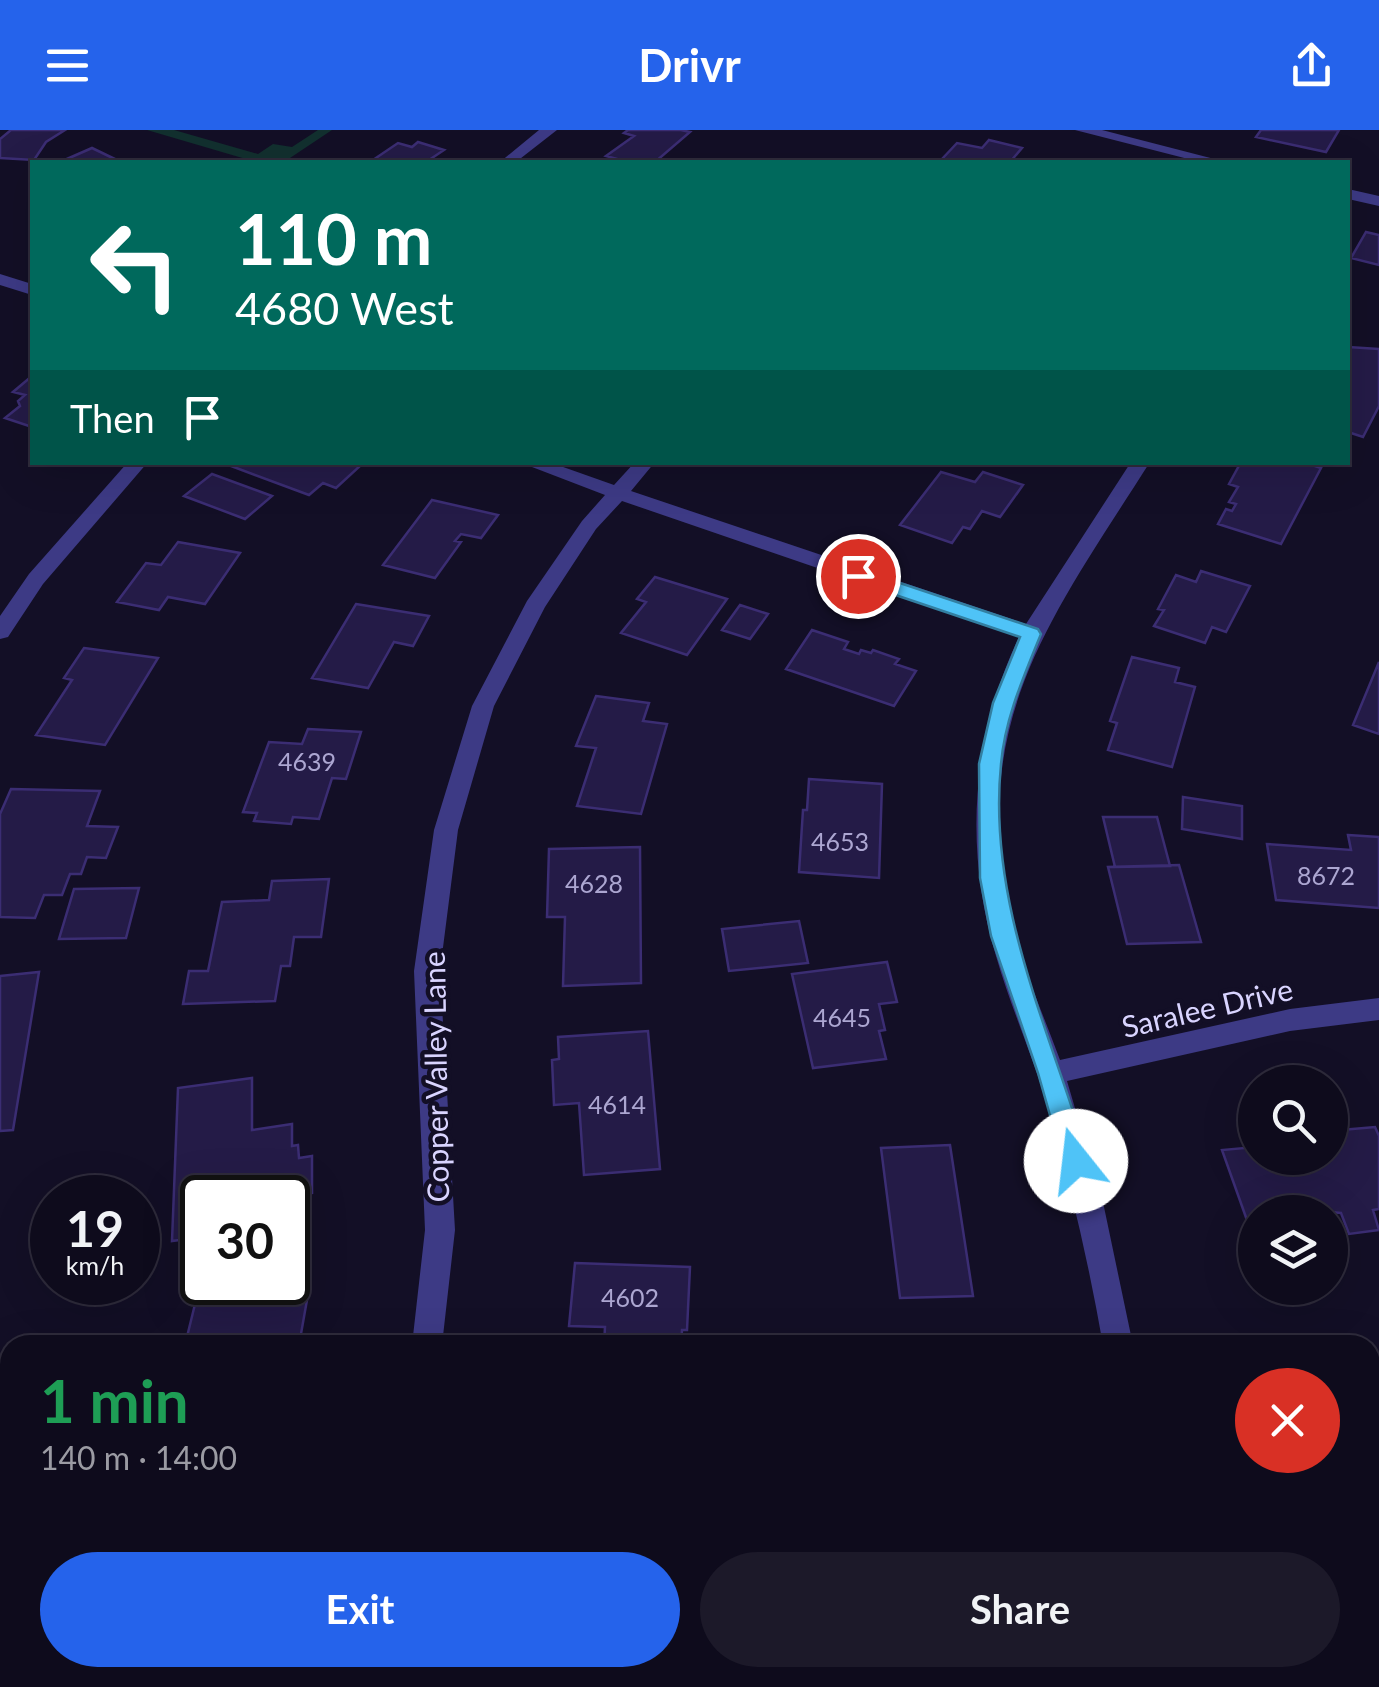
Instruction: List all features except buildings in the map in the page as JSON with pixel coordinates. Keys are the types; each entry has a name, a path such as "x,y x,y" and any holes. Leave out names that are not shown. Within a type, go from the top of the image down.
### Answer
{"street":[{"path":"510,160 549,130"},
{"path":"1083,130 1209,160"},
{"path":"1162,149 1172,135"},
{"path":"1350,195 1379,202"},
{"path":"0,279 30,289"},
{"path":"0,632 36,579 136,465"},
{"path":"536,465 1032,634"},
{"name":"Copper Valley Lane","path":"428,1335 440,1230 427,970 446,830 492,690 534,606 569,551 643,465"},
{"path":"1116,1335 1085,1190 1051,1073 1002,936 991,878 988,822 990,764 1003,703 1032,634 1139,465"},
{"name":"Saralee Drive","path":"1051,1073 1100,1066 1290,1020 1379,1009"}],"green space":[{"path":"147,130 174,130 258,154 273,144 292,147 318,130 332,130 287,160 249,160"}],"route":[{"path":"858,576 1032,634 1003,703 990,764 991,878 1002,936 1051,1073 1076,1161"}]}
